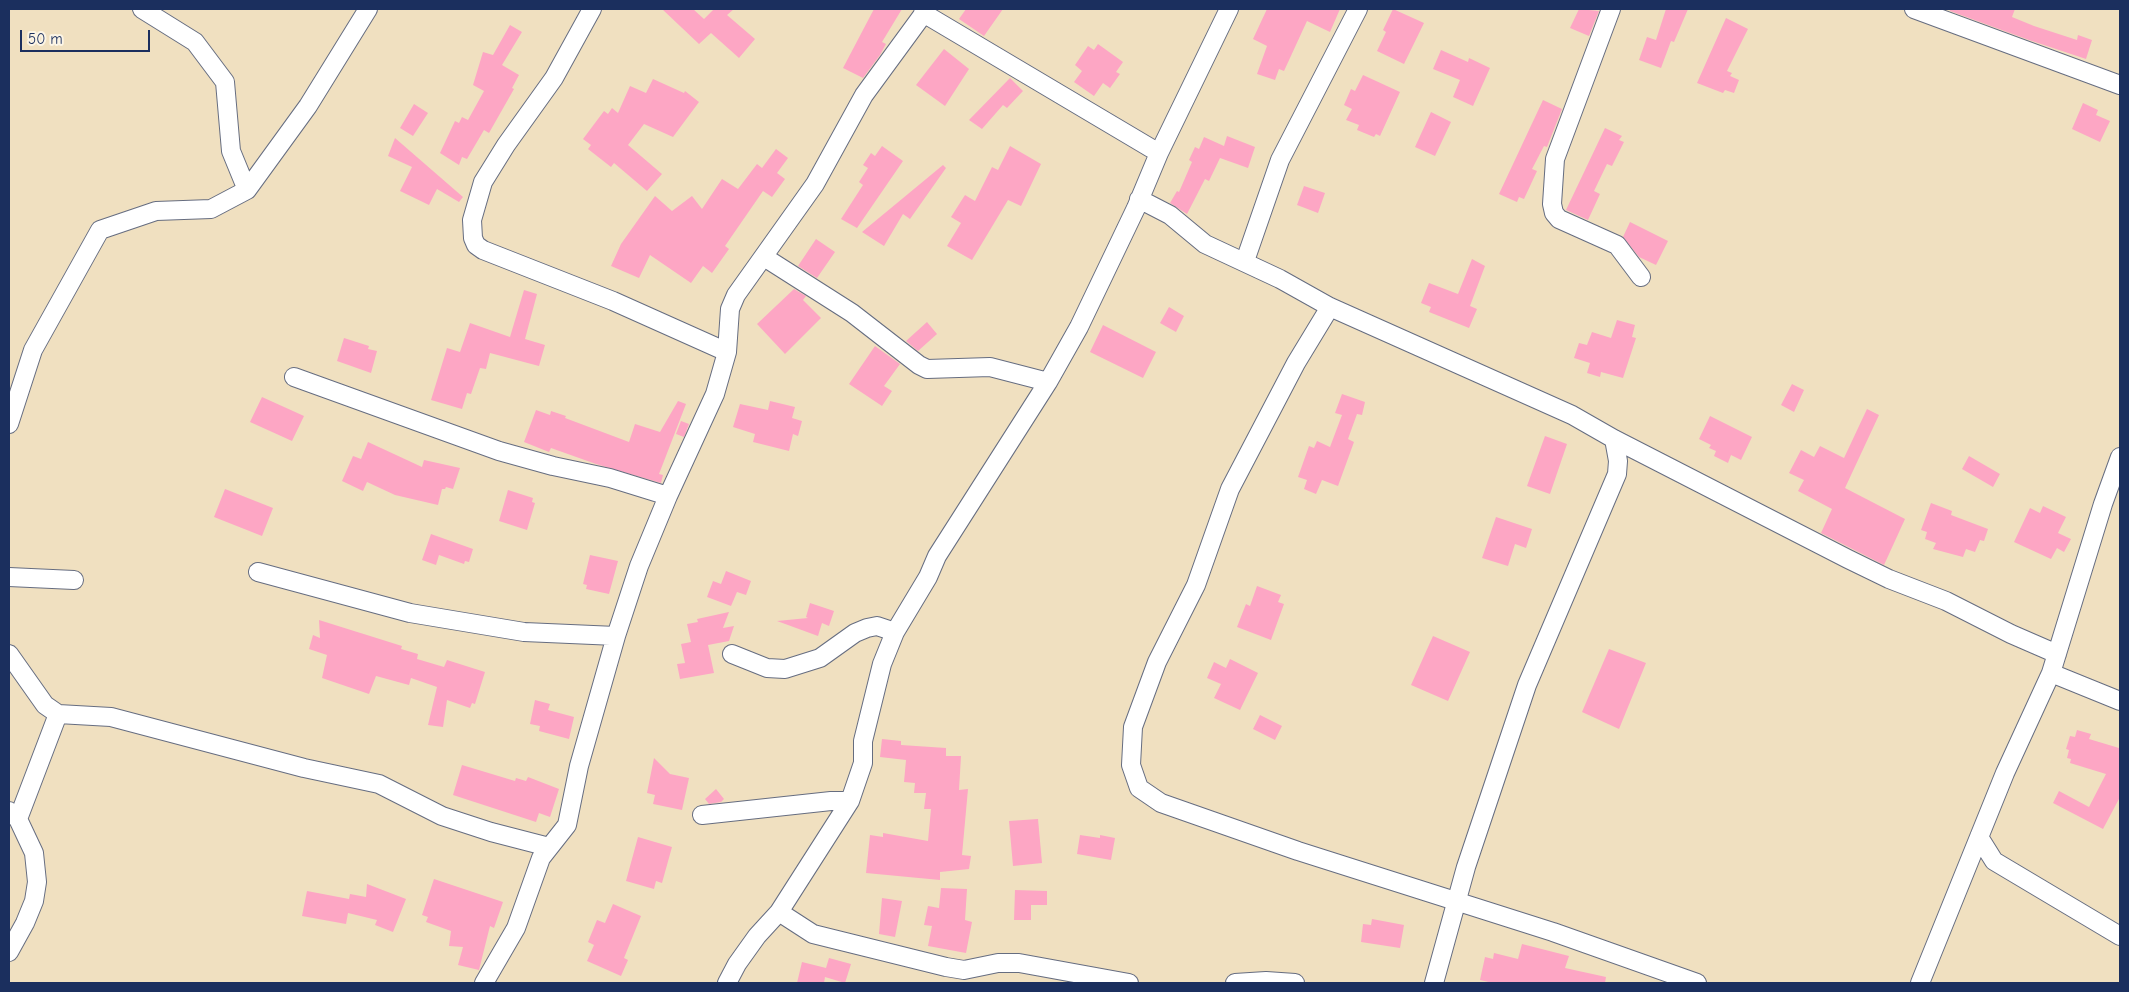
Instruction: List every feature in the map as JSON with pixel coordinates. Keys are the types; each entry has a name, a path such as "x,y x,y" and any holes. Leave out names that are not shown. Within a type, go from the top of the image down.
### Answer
{"street":[{"path":"142,9 195,42 225,82 230,150 247,190"},
{"path":"592,9 554,78 506,145 483,182 472,220 473,238 476,245 483,250 613,301 727,352"},
{"path":"727,983 737,964 757,936 779,912 850,802 863,763 863,741 882,664 895,632 928,577 936,556 1048,382 1079,327 1159,153 1229,9"},
{"path":"1245,262 1280,160 1358,9"},
{"path":"1611,9 1555,160 1552,204 1554,213 1560,219 1617,245 1641,277"},
{"path":"1914,9 2120,85"},
{"path":"9,424 33,350 100,230 156,211 211,208 247,190 308,106 363,10"},
{"path":"484,983 490,970 505,951 516,928 536,868 549,846 561,835 567,825 579,766 616,636 639,566 668,496 715,394 727,352 730,309 742,285 815,184 868,89 925,11 1159,153"},
{"path":"1139,199 1170,215 1205,244 1245,262 1330,307 1572,415 1614,439 1848,559 1889,579 1946,601 2011,634 2057,654"},
{"path":"764,257 852,313 927,369 990,367 1048,382"},
{"path":"1330,307 1296,363 1230,489 1196,585 1158,662 1133,727 1131,765 1139,788 1161,802 1298,852 1553,932 1697,983"},
{"path":"294,377 499,451 553,466 610,478 668,496"},
{"path":"1434,983 1458,903 1466,867 1527,685 1617,474 1618,461 1614,439"},
{"path":"1617,474 1628,462 1642,453"},
{"path":"1920,983 1966,866 2051,673 2103,504 2120,457"},
{"path":"258,572 410,613 524,632 616,636"},
{"path":"9,578 74,580"},
{"path":"732,654 767,668 785,669 820,658 867,628 877,626 895,632"},
{"path":"9,654 45,705 58,714 111,717 304,768 379,784 442,816 491,832 549,846"},
{"path":"2051,673 2120,701"},
{"path":"9,952 25,923 34,901 38,882 34,854 13,815 58,714"},
{"path":"702,815 804,803 850,802"},
{"path":"1979,837 1994,861 2120,936"},
{"path":"1966,866 1994,861"},
{"path":"779,912 805,931 839,941 964,970 974,976 998,963 1019,963 1128,983"},
{"path":"1235,983 1266,981 1296,983"}],"building":[{"path":"662,9 693,9 704,19 714,9 734,9 727,15 755,39 739,58 711,33 699,44"},
{"path":"874,9 902,9 882,42 886,44 880,55 863,78 843,68"},
{"path":"966,9 1003,9 984,36 959,19"},
{"path":"1267,9 1340,9 1330,32 1307,21 1284,71 1279,69 1275,80 1257,74 1267,46 1253,39"},
{"path":"1393,9 1424,23 1404,64 1377,51 1386,32 1383,30"},
{"path":"1579,9 1599,11 1589,36 1570,28"},
{"path":"1666,9 1688,9 1674,42 1671,41 1661,68 1639,60 1647,37 1656,40"},
{"path":"1950,9 2015,9 2012,17 2034,26 2077,40 2078,35 2092,40 2086,59 1950,11"},
{"path":"1726,18 1748,29 1727,71 1732,73 1730,76 1739,80 1734,93 1725,90 1723,93 1697,83"},
{"path":"510,25 522,32 502,65 519,75 512,88 514,89 489,133 484,130 467,159 462,157 459,165 440,153 455,121 459,123 462,117 468,120 484,91 473,85 483,52 493,55"},
{"path":"1098,44 1123,62 1116,72 1120,74 1110,88 1103,83 1094,96 1074,82 1082,71 1075,65 1088,46 1094,50"},
{"path":"944,49 969,69 945,106 916,85"},
{"path":"1441,50 1468,62 1469,58 1490,68 1473,106 1453,97 1460,80 1433,69"},
{"path":"1363,75 1400,92 1380,136 1376,134 1374,137 1357,130 1359,125 1346,120 1352,109 1344,105 1351,89 1355,91"},
{"path":"1010,78 1023,91 1007,108 1003,105 982,129 969,120"},
{"path":"653,79 684,93 685,91 699,102 673,137 644,124 628,145 662,174 647,191 614,163 611,167 588,149 591,145 583,139 604,111 608,114 612,108 618,113 630,86 646,93"},
{"path":"1543,100 1562,109 1547,147 1544,146 1532,169 1537,171 1524,199 1519,197 1517,202 1499,194"},
{"path":"2083,103 2098,110 2096,115 2110,121 2100,142 2072,129"},
{"path":"414,104 428,113 413,136 400,128"},
{"path":"1431,112 1451,122 1435,156 1415,147"},
{"path":"1605,128 1622,136 1619,140 1624,142 1612,166 1607,164 1594,191 1600,194 1588,220 1566,210"},
{"path":"1227,136 1255,147 1248,168 1220,158 1209,181 1205,179 1187,214 1170,203 1177,191 1179,192 1192,162 1189,160 1195,147 1199,149 1204,137 1224,146"},
{"path":"395,138 463,197 459,202 437,189 429,205 400,191 412,167 388,156"},
{"path":"882,146 903,161 857,228 841,219 863,185 859,182 868,168 863,165 871,153 875,156"},
{"path":"1010,146 1041,164 1021,206 1008,200 972,260 947,246 961,223 951,217 965,195 975,201 992,167 998,170"},
{"path":"776,149 788,158 777,173 785,179 772,197 763,191 725,246 729,249 712,273 703,266 691,283 650,255 639,278 611,266 621,244 655,196 672,211 692,196 702,209 722,179 738,189 757,164 762,168"},
{"path":"943,165 946,168 910,219 903,214 884,246 862,232"},
{"path":"1304,186 1325,193 1318,213 1297,205"},
{"path":"1630,222 1668,241 1656,265 1639,257 1623,237"},
{"path":"816,239 835,252 817,278 798,266"},
{"path":"1472,259 1485,266 1470,306 1477,309 1469,328 1429,312 1431,307 1421,303 1429,283 1458,294"},
{"path":"794,289 806,296 803,300 821,318 785,354 757,324"},
{"path":"524,290 537,294 525,339 545,345 539,366 490,353 486,369 480,368 471,394 467,393 462,409 431,400 447,348 460,352 470,323 510,337"},
{"path":"1169,307 1184,316 1176,332 1160,323"},
{"path":"1617,320 1635,325 1632,337 1636,338 1623,378 1601,372 1600,377 1587,373 1590,363 1574,358 1579,343 1587,345 1592,332 1611,338"},
{"path":"927,322 937,334 918,351 906,341"},
{"path":"1103,325 1156,352 1143,378 1090,352"},
{"path":"344,338 369,346 368,349 377,351 371,373 337,361"},
{"path":"875,346 900,364 884,386 892,391 882,406 849,384"},
{"path":"1792,384 1804,390 1794,412 1781,405"},
{"path":"1342,394 1365,402 1362,415 1357,414 1348,439 1354,442 1338,486 1322,480 1316,494 1304,489 1307,480 1298,477 1309,446 1314,448 1317,441 1330,447 1342,415 1335,413"},
{"path":"262,397 304,416 292,441 250,422"},
{"path":"678,401 686,404 659,474 663,475 661,483 596,464 551,448 549,452 524,442 536,410 550,415 551,411 566,416 565,418 629,442 635,424 660,432"},
{"path":"770,401 795,407 792,418 802,421 798,436 793,434 789,451 753,442 755,434 733,427 740,404 768,410"},
{"path":"1867,409 1879,415 1845,488 1905,519 1884,565 1821,533 1832,509 1798,491 1804,480 1789,473 1801,450 1814,457 1820,446 1844,458"},
{"path":"1710,416 1752,437 1741,460 1731,455 1728,463 1714,456 1716,451 1709,448 1711,445 1699,439"},
{"path":"681,421 689,424 684,437 676,434"},
{"path":"1545,436 1567,444 1550,494 1527,486"},
{"path":"368,442 422,467 424,460 460,468 453,489 446,487 442,489 438,505 395,495 367,482 363,491 342,481 353,456 361,459"},
{"path":"1969,456 2000,474 1993,487 1962,469"},
{"path":"225,489 273,508 262,536 214,517"},
{"path":"508,490 533,498 532,502 535,503 527,530 499,521"},
{"path":"1931,503 1952,511 1951,515 1988,529 1984,541 1980,540 1975,552 1966,549 1963,557 1933,549 1936,543 1925,539 1927,532 1921,530"},
{"path":"2043,506 2066,517 2058,533 2071,539 2064,552 2057,548 2051,559 2014,542 2030,508 2040,513"},
{"path":"1496,517 1532,529 1526,548 1515,544 1508,566 1482,558"},
{"path":"431,534 473,549 469,562 465,561 464,564 439,555 436,565 422,560"},
{"path":"590,555 618,561 609,594 586,589 587,585 583,584"},
{"path":"726,571 751,581 746,595 737,592 731,606 707,597 713,581 721,584"},
{"path":"1257,586 1281,595 1278,602 1284,604 1271,640 1237,627 1246,604 1250,606"},
{"path":"810,603 834,611 829,626 822,623 818,636 777,621 808,618 806,617"},
{"path":"729,612 723,628 734,626 729,641 708,645 714,673 680,679 677,664 685,663 681,644 691,642 687,624 698,622 697,619"},
{"path":"319,620 402,646 401,649 418,654 417,659 444,667 447,660 485,672 475,704 472,703 470,708 447,700 443,727 428,725 437,687 411,678 409,685 376,676 369,694 322,678 327,655 309,649 313,635 320,638"},
{"path":"1433,636 1470,652 1448,701 1411,685"},
{"path":"1609,649 1646,663 1619,729 1582,712"},
{"path":"1230,659 1258,673 1240,710 1214,698 1221,684 1207,678 1214,662 1226,668"},
{"path":"535,700 550,704 548,710 574,717 569,739 539,731 540,726 530,724"},
{"path":"1260,715 1282,726 1275,740 1253,729"},
{"path":"2077,730 2091,734 2089,739 2119,748 2120,745 2120,797 2103,829 2053,803 2059,791 2089,807 2106,774 2070,763 2071,759 2067,758 2069,750 2066,749 2070,736 2075,737"},
{"path":"882,739 901,741 901,745 946,748 946,756 961,756 959,790 968,789 962,855 971,856 969,869 940,872 940,880 866,873 870,835 883,837 883,833 928,841 931,809 924,809 926,793 914,793 915,783 904,782 906,760 880,757"},
{"path":"654,758 670,774 689,778 682,810 653,804 655,795 647,793"},
{"path":"462,765 515,781 516,778 526,781 528,777 559,789 550,817 539,813 536,822 453,795"},
{"path":"716,789 724,799 721,802 709,804 705,799"},
{"path":"1038,819 1042,863 1013,866 1009,821"},
{"path":"1080,835 1100,838 1100,835 1115,838 1111,860 1077,854"},
{"path":"638,837 672,847 662,883 656,881 654,889 626,881"},
{"path":"434,879 503,902 494,928 490,926 479,970 458,965 463,947 449,946 451,931 426,922 428,917 422,915"},
{"path":"367,884 406,899 393,932 375,925 377,920 348,913 346,924 302,916 307,891 349,899 350,894 366,897"},
{"path":"941,888 967,889 965,920 972,922 966,953 928,946 932,926 924,925 928,906 939,908"},
{"path":"1015,890 1047,891 1047,905 1031,905 1031,920 1014,920"},
{"path":"882,898 902,901 895,937 879,934"},
{"path":"613,904 641,916 624,958 628,960 621,976 587,961 594,945 588,942 597,920 605,923"},
{"path":"1372,919 1404,925 1400,948 1361,942 1363,924 1371,925"},
{"path":"1522,944 1569,956 1565,968 1606,977 1605,983 1493,983 1480,980 1485,957 1493,959 1494,953 1518,959"},
{"path":"829,958 851,964 845,983 825,977 824,983 797,983 802,962 826,968"}]}
